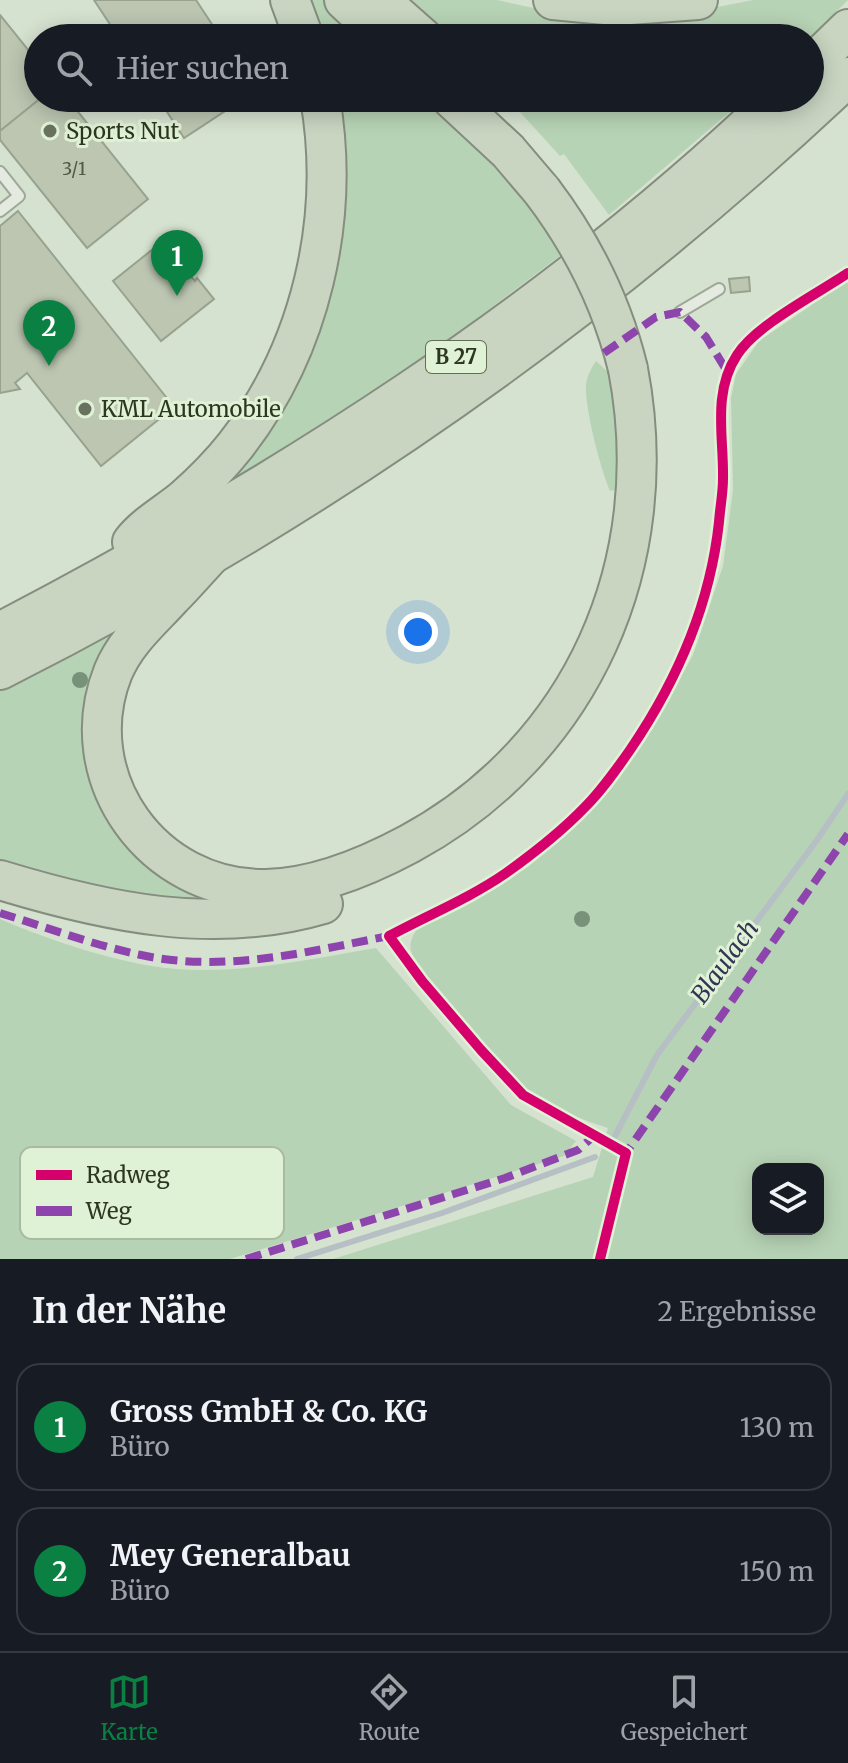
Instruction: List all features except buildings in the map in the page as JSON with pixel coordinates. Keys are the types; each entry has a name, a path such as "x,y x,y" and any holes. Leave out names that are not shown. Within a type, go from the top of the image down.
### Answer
{"highway":[{"path":"290,0 299,24"},
{"path":"344,0 370,24"},
{"path":"380,0 407,24"},
{"path":"553,0 616,6 698,0"},
{"path":"824,52 848,29"},
{"name":"B 27","path":"824,99 848,77"},
{"path":"105,576 136,537 184,499 235,446 285,362 308,303 324,226 326,152 322,112"},
{"path":"209,557 134,637 118,661 107,688 102,728 105,766 125,813 141,836 160,853 194,875 223,885 266,889 300,885 391,854 455,816 505,775 554,720 584,672 600,641 621,584 635,514 639,361 627,283 589,214 508,151 466,112"},
{"path":"503,112 523,131 552,183"},
{"name":"B 27","path":"0,632 105,576 297,463 451,361 595,255 761,112"},
{"name":"B 27","path":"0,670 209,557 352,469 555,327 694,216 809,112"},
{"path":"0,880 86,904 163,918 210,920 271,915 316,906 381,884 433,859 485,824 539,775 574,733 613,669 639,608 658,536 663,472 659,400 639,361"}],"lane":[{"path":"0,172 19,196 0,211"},
{"path":"680,312 719,289"}],"green space":[{"path":"300,0 329,0 355,24 309,24"},
{"path":"397,0 497,0 543,10 692,12 753,0 848,0 824,24 424,24"},
{"path":"326,112 451,112 480,140 565,252 438,348 203,499 273,406"},
{"path":"520,112 730,112 609,215 564,154 560,156"},
{"path":"848,280 848,1259 333,1259 593,1177 608,1128 558,1108 519,1082 429,980 411,951 411,942 418,928 528,867 591,810 652,729 693,655 723,566 733,490 731,398 736,374 759,341"},
{"path":"596,361 608,372 621,442 618,489 610,491 587,401 587,379"},
{"path":"120,628 97,778 235,898 206,907 0,869 0,691"},
{"path":"0,919 86,950 176,969 252,967 376,948 511,1105 576,1141 564,1156 230,1259 0,1259"}],"waterway":[{"name":"Blaulach","path":"614,1138 657,1055 848,794"},
{"name":"Blaulach","path":"297,1259 442,1213 595,1157"}],"marked path":[{"path":"604,353 656,317 680,312 706,337 728,373"},
{"path":"624,1160 848,834"},
{"path":"0,913 123,951 203,962 265,958 389,936"},
{"path":"246,1259 505,1178 578,1150 595,1135"}],"cycle path":[{"path":"600,1259 626,1153 523,1095 422,981 389,936 478,890 537,850 591,800 630,750 676,670 689,642 708,583 722,495 721,416 729,370 737,355 758,332 848,273"}],"place":[{"name":"Sports Nut","path":"50,131"},
{"name":"Gross GmbH & Co. KG","path":"177,296"},
{"name":"Mey Generalbau","path":"49,366"},
{"name":"KML Automobile","path":"85,409"}]}
